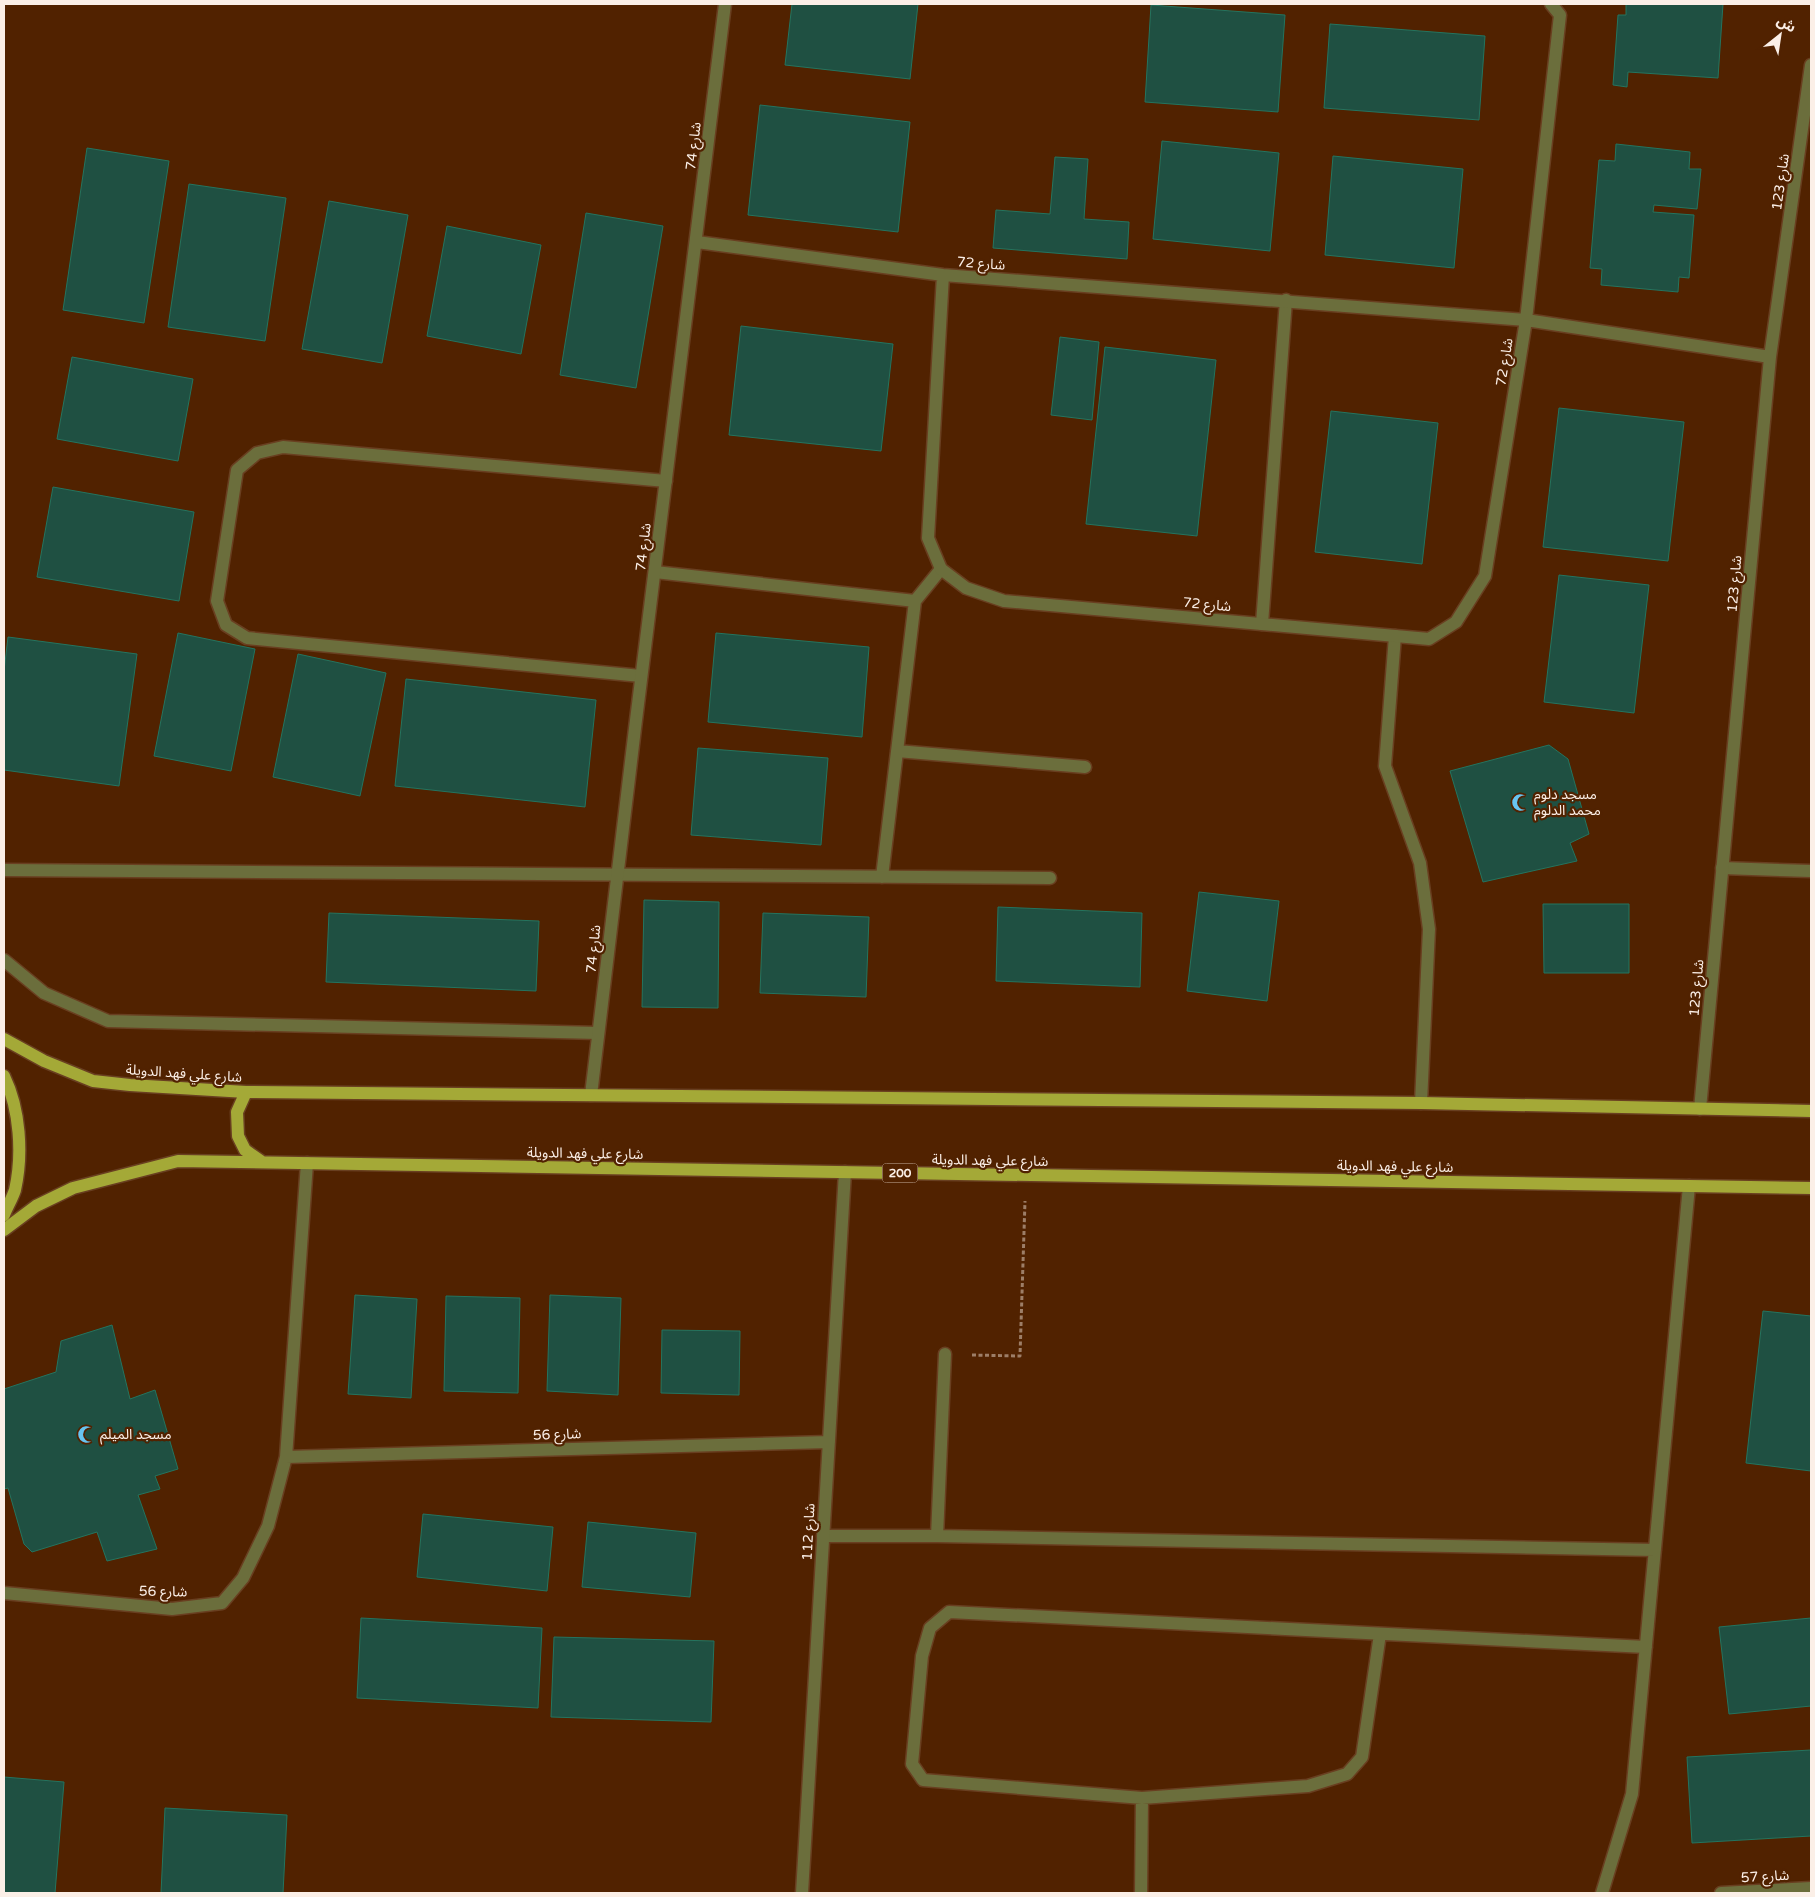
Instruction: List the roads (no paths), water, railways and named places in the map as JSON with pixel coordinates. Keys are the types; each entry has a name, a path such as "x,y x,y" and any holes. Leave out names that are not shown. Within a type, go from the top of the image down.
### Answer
{"main road":[{"name":"شارع علي فهد الدويلة","path":"4,1039 44,1061 93,1081 246,1092 1421,1103 1811,1111"},
{"path":"4,1076 12,1092 20,1142 14,1191 4,1216"},
{"path":"246,1092 237,1112 238,1136 245,1150 262,1162"},
{"name":"شارع علي فهد الدويلة","path":"4,1230 36,1206 66,1192 117,1176 178,1161 1811,1188"}],"street":[{"name":"شارع 74","path":"591,1095 616,875 697,242 725,4"},
{"name":"شارع 72","path":"943,275 928,538 941,568 966,588 1004,601 1429,639 1456,622 1485,576 1526,320 1560,15 1551,4"},
{"name":"شارع 123","path":"1700,1109 1770,357 1810,84 1811,65"},
{"name":"شارع 72","path":"697,242 943,275 1526,320 1770,357"},
{"path":"1262,624 1286,300"},
{"path":"642,676 247,638 226,625 217,601 237,470 256,453 283,447 666,481"},
{"path":"882,877 915,600 941,568"},
{"path":"655,572 915,600"},
{"path":"1395,636 1385,766 1420,863 1429,929 1421,1103"},
{"path":"897,752 1085,767"},
{"path":"1722,868 1811,871"},
{"path":"4,870 1050,878"},
{"path":"4,960 44,993 108,1021 598,1033"},
{"name":"شارع 56","path":"4,1593 172,1609 222,1603 243,1578 268,1526 286,1457 307,1163"},
{"name":"شارع 112","path":"802,1893 844,1172"},
{"path":"1602,1893 1632,1794 1689,1186"},
{"path":"937,1536 945,1354"},
{"name":"شارع 56","path":"286,1457 829,1442"},
{"path":"823,1536 937,1536 1654,1550"},
{"path":"1380,1634 1362,1757 1347,1774 1308,1786 1142,1798 923,1780 912,1764 922,1656 930,1628 949,1612 1646,1647"},
{"path":"1141,1893 1142,1798"},
{"name":"شارع 57","path":"1721,1893 1811,1888"}],"place":[{"name":"مسجد دلوم محمد الدلوم","path":"1520,802"},
{"name":"مسجد الميلم","path":"86,1434"}]}
